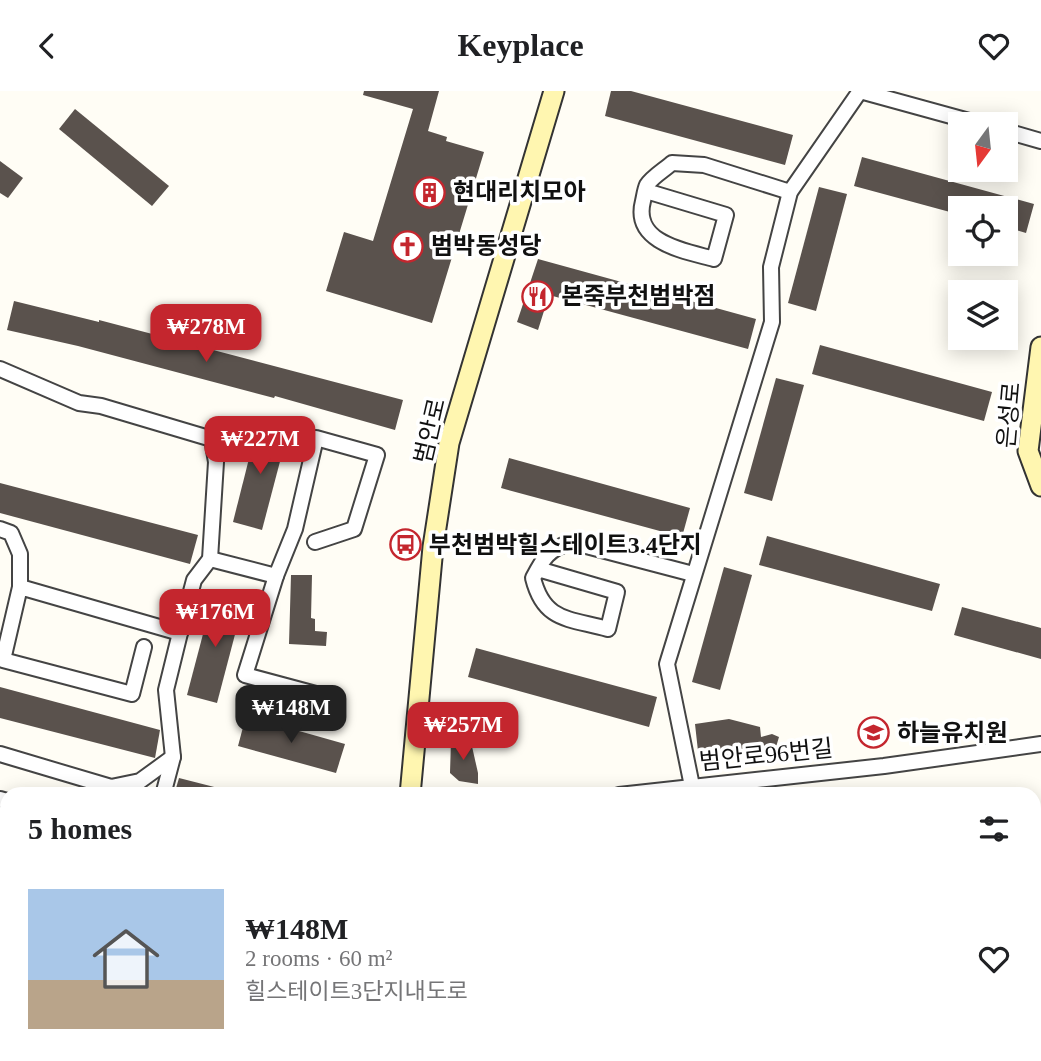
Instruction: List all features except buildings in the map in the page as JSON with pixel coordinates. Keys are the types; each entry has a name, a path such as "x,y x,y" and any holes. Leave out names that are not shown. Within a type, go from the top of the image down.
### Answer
{"street":[{"name":"범안로","path":"411,787 433,547 449,443 554,91"},
{"path":"692,786 667,664 772,322 771,267 790,192 860,91 948,115"},
{"path":"1018,134 1041,141"},
{"path":"646,191 726,215 714,259 668,246 649,234 640,212 647,185 672,163 704,165 790,192"},
{"name":"은성로","path":"1041,347 1028,451 1041,486"},
{"path":"0,369 79,403 101,406 212,439 216,462 210,559 194,580 166,690 173,757 165,787"},
{"path":"315,542 354,529 377,455 317,438 295,529 276,576 245,675 327,697"},
{"path":"0,529 11,533 20,554 20,587 3,660 132,694 144,647"},
{"path":"538,569 617,592 608,629 548,611 537,594 533,578 544,557 554,548 571,542 693,574"},
{"path":"210,559 276,576"},
{"path":"20,587 180,633"},
{"name":"범안로96번길","path":"684,787 884,766 1041,744"},
{"path":"0,754 111,787 140,781 173,757"}],"place":[{"name":"현대리치모아","path":"430,192"},
{"name":"범박동성당","path":"408,246"},
{"name":"본죽부천범박점","path":"538,296"},
{"name":"부천범박힐스테이트3.4단지","path":"406,545"},
{"name":"하늘유치원","path":"874,733"}]}
